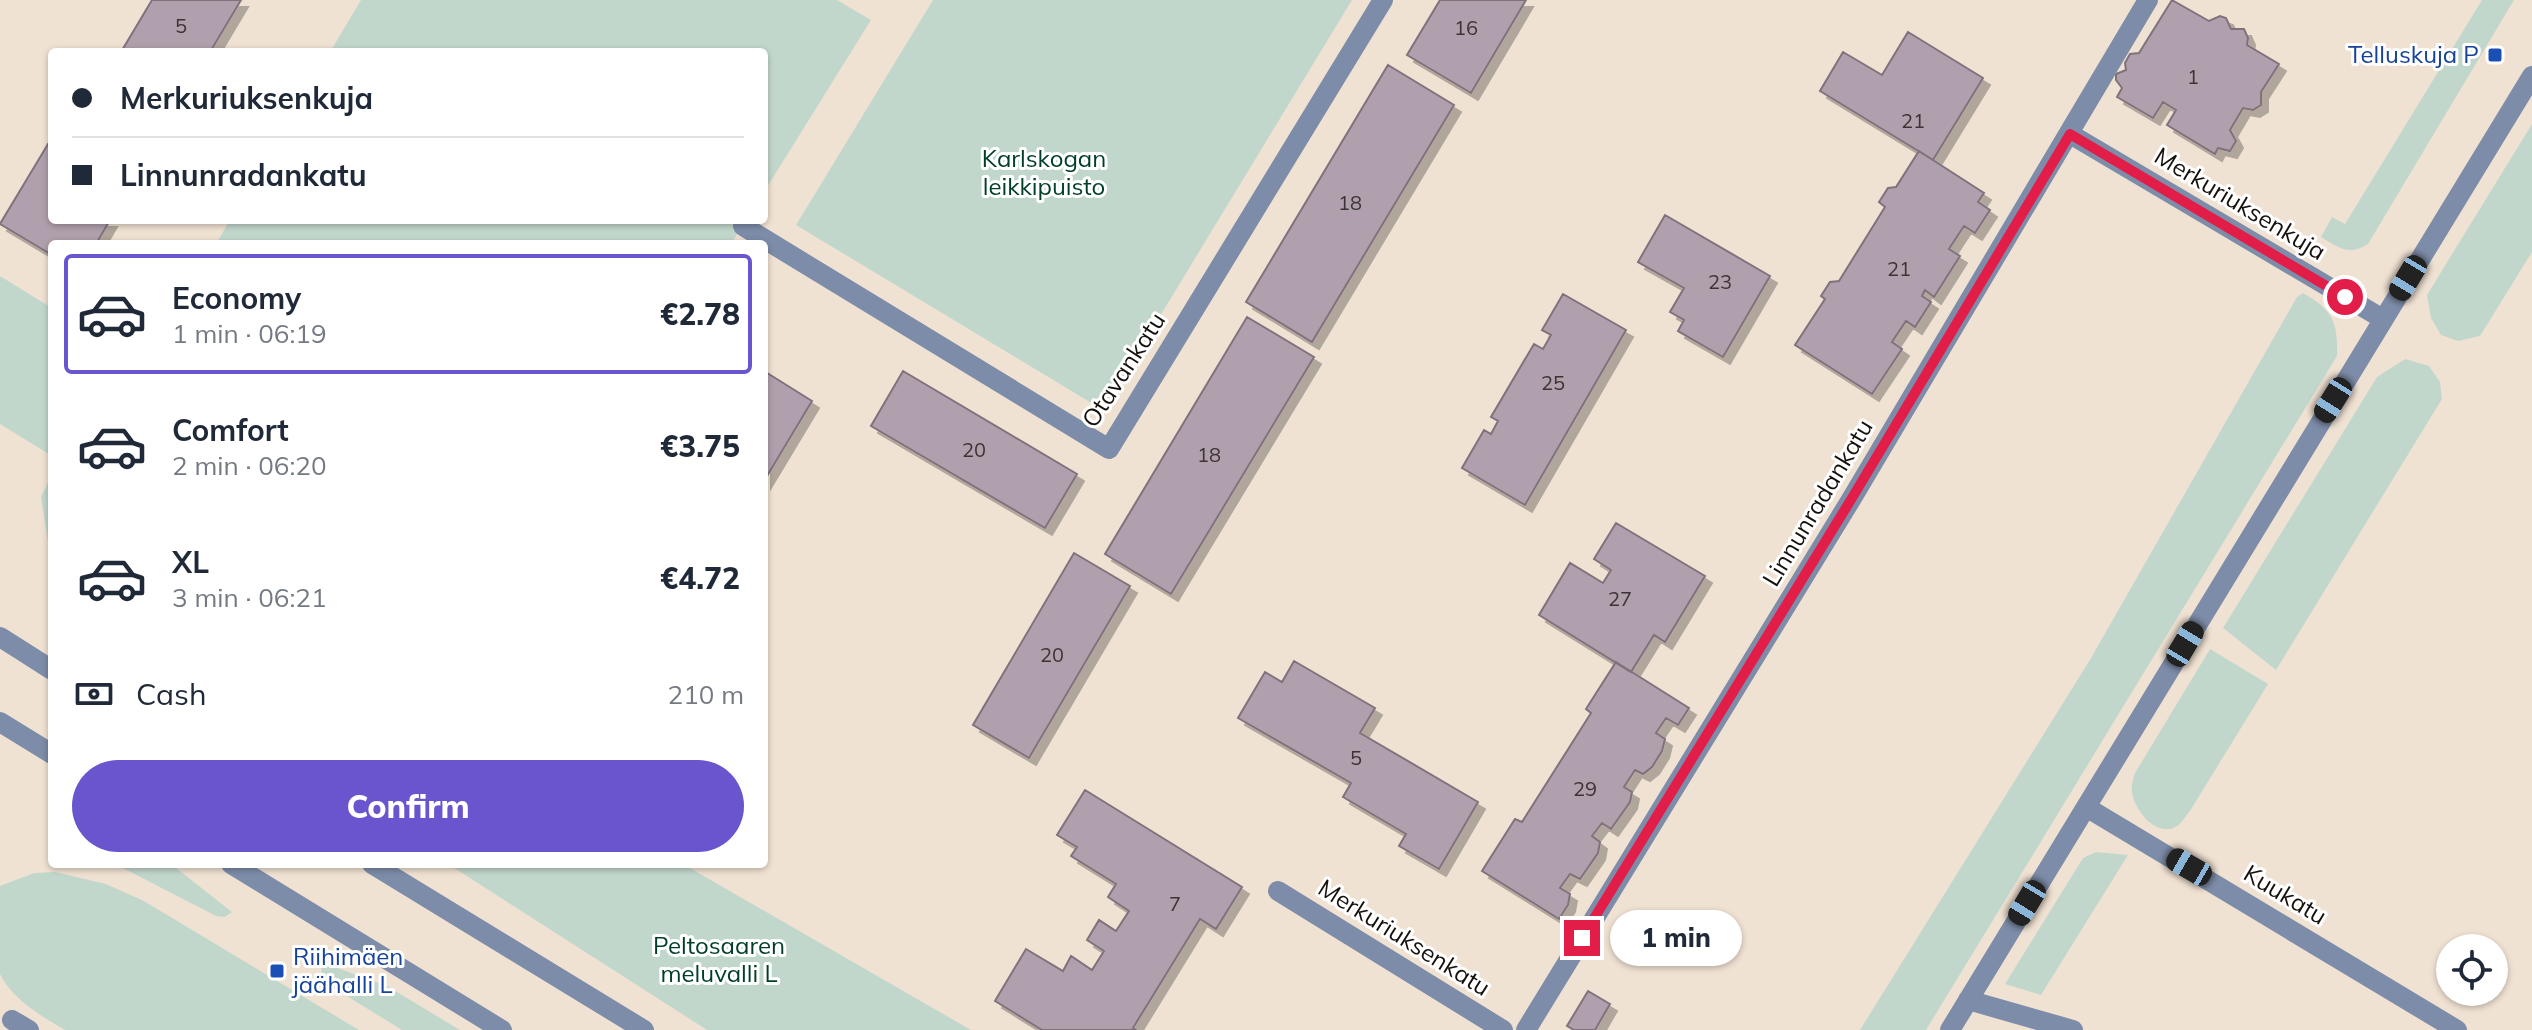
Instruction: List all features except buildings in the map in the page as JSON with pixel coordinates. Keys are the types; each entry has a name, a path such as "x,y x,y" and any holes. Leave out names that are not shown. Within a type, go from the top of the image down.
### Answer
{"street":[{"name":"Otavankatu","path":"768,241 1109,449 1383,0"},
{"name":"Linnunradankatu","path":"1526,1030 1852,498 2148,0"},
{"path":"1950,1030 2532,76"},
{"name":"Merkuriuksenkuja","path":"2070,134 2383,319"},
{"name":"Otavankatu","path":"743,226 766,240"},
{"path":"0,637 48,667"},
{"path":"0,722 48,752"},
{"name":"Kuukatu","path":"2086,807 2457,1030"},
{"path":"238,868 502,1030"},
{"path":"379,868 644,1030"},
{"name":"Merkuriuksenkatu","path":"1278,891 1503,1030"},
{"path":"1968,1000 2073,1030"}],"green space":[{"path":"361,0 837,0 871,20 768,186 768,48 332,48"},
{"name":"Karlskogan leikkipuisto","path":"933,0 1352,0 1103,410 796,225"},
{"path":"2482,0 2514,0 2368,244 2350,250 2321,237 2332,217 2345,224"},
{"path":"2532,124 2532,252 2480,336 2458,341 2441,335 2431,318 2427,295"},
{"path":"228,224 744,224 734,240 218,240"},
{"path":"0,276 48,306 48,454 0,424"},
{"path":"2303,293 2321,305 2332,318 2337,356 1926,1030 1860,1030 2091,658 2297,297"},
{"path":"2405,359 2429,366 2440,382 2442,399 2276,670 2223,628 2377,377"},
{"path":"48,482 48,541 41,497"},
{"path":"2210,649 2268,684 2190,811 2177,826 2162,829 2148,821 2137,807 2132,792 2135,773"},
{"path":"2096,852 2128,855 2041,995 2005,984 2083,858"},
{"path":"123,868 176,868 232,912 225,917 216,916"},
{"name":"Peltosaaren meluvalli L","path":"454,868 690,868 971,1030 707,1030"},
{"path":"55,872 106,884 144,901 359,1030 65,1030 20,999 0,974 0,886 34,873"},
{"path":"332,966 387,986 460,1030 402,1030 324,982 321,968"}],"place":[{"name":"Telluskuja P","path":"2495,55"},
{"name":"Riihimäen jäähalli L","path":"277,971"}],"route":[{"path":"1582,938 1852,498 2070,134 2345,297"}]}
